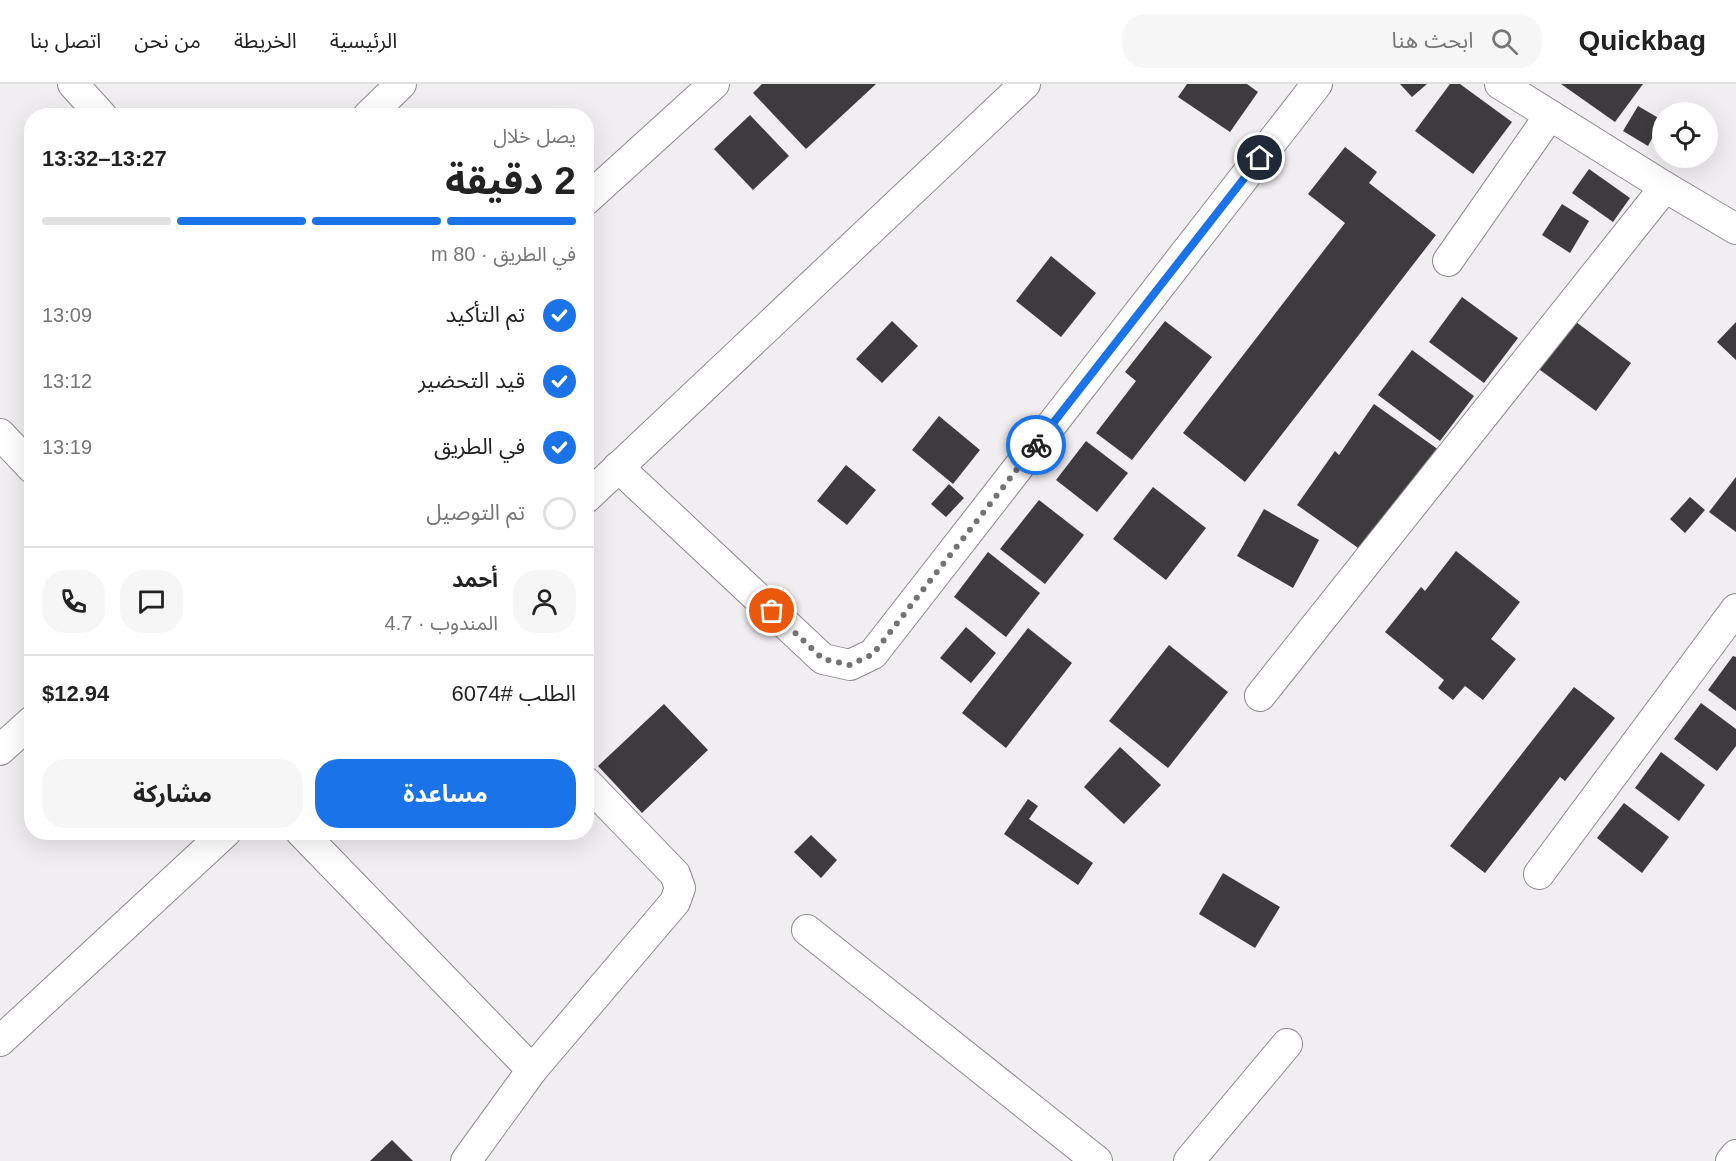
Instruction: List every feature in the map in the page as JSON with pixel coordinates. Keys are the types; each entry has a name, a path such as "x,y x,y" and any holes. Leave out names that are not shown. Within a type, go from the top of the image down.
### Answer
{"street":[{"path":"376,108 401,84"},
{"path":"594,193 714,84"},
{"path":"594,490 1025,84"},
{"path":"618,467 823,659 850,665 873,654 1317,84"},
{"path":"1500,84 1736,229"},
{"path":"1448,261 1550,115"},
{"path":"1260,696 1665,187"},
{"path":"0,434 24,460"},
{"path":"1539,873 1736,609"},
{"path":"0,750 24,728"},
{"path":"466,1161 532,1070 675,902 680,888 675,874 594,790"},
{"path":"0,1041 217,840"},
{"path":"309,840 532,1070"},
{"path":"807,930 1097,1161"},
{"path":"1189,1161 1287,1044"},
{"path":"1731,1161 1736,1155"}],"building":[{"path":"762,84 876,84 806,149 753,93"},
{"path":"1187,84 1247,84 1258,92 1230,132 1178,97"},
{"path":"1400,84 1427,84 1412,97"},
{"path":"1450,84 1460,84 1512,122 1473,174 1415,131"},
{"path":"1561,84 1643,84 1615,122"},
{"path":"1638,106 1652,114 1652,139 1648,146 1623,131"},
{"path":"750,115 789,156 753,190 714,149"},
{"path":"1345,147 1377,172 1369,183 1436,235 1245,482 1183,433 1345,223 1308,194"},
{"path":"1589,169 1630,198 1613,222 1572,193"},
{"path":"1562,204 1589,221 1570,253 1542,235"},
{"path":"1051,256 1096,293 1061,337 1016,301"},
{"path":"1462,297 1518,338 1484,383 1429,342"},
{"path":"1572,319 1631,363 1596,411 1536,367"},
{"path":"892,321 918,346 882,383 856,359"},
{"path":"1165,321 1212,357 1132,460 1096,433 1136,381 1125,372"},
{"path":"1736,322 1736,360 1717,342"},
{"path":"1412,350 1474,396 1440,441 1378,395"},
{"path":"1374,404 1439,450 1364,552 1297,505 1335,451 1339,455"},
{"path":"939,416 980,450 953,484 912,450"},
{"path":"1086,441 1128,473 1097,512 1056,480"},
{"path":"846,465 876,490 847,525 817,501"},
{"path":"1736,477 1736,532 1709,512"},
{"path":"949,484 964,498 946,517 931,504"},
{"path":"1153,487 1206,528 1166,580 1113,539"},
{"path":"1690,497 1705,510 1685,533 1670,519"},
{"path":"1039,500 1084,535 1045,584 1000,549"},
{"path":"1264,509 1319,540 1293,588 1237,556"},
{"path":"1456,551 1520,602 1491,639 1516,659 1483,700 1465,686 1453,700 1438,688 1444,680 1385,632 1421,587 1425,591"},
{"path":"988,552 1040,593 1006,637 954,597"},
{"path":"966,627 996,653 971,683 940,658"},
{"path":"1028,628 1072,663 1006,748 962,713"},
{"path":"1169,645 1228,692 1168,768 1109,721"},
{"path":"1733,656 1736,657 1736,711 1708,690"},
{"path":"1574,687 1615,718 1565,781 1560,777 1485,873 1450,846"},
{"path":"1701,703 1736,729 1736,746 1717,771 1674,739"},
{"path":"664,704 708,750 642,813 598,766"},
{"path":"1120,747 1161,785 1124,824 1084,787"},
{"path":"1661,752 1705,785 1679,821 1635,788"},
{"path":"1028,799 1038,806 1029,819 1093,863 1078,885 1004,834"},
{"path":"1624,803 1669,837 1642,873 1597,838"},
{"path":"811,835 837,860 821,878 794,852"},
{"path":"1223,873 1280,907 1255,948 1199,914"},
{"path":"392,1140 413,1161 370,1161"}],"way so far":[{"path":"772,611 823,659 850,665 873,654 1036,445"}],"route":[{"path":"1036,445 1260,158"}]}
